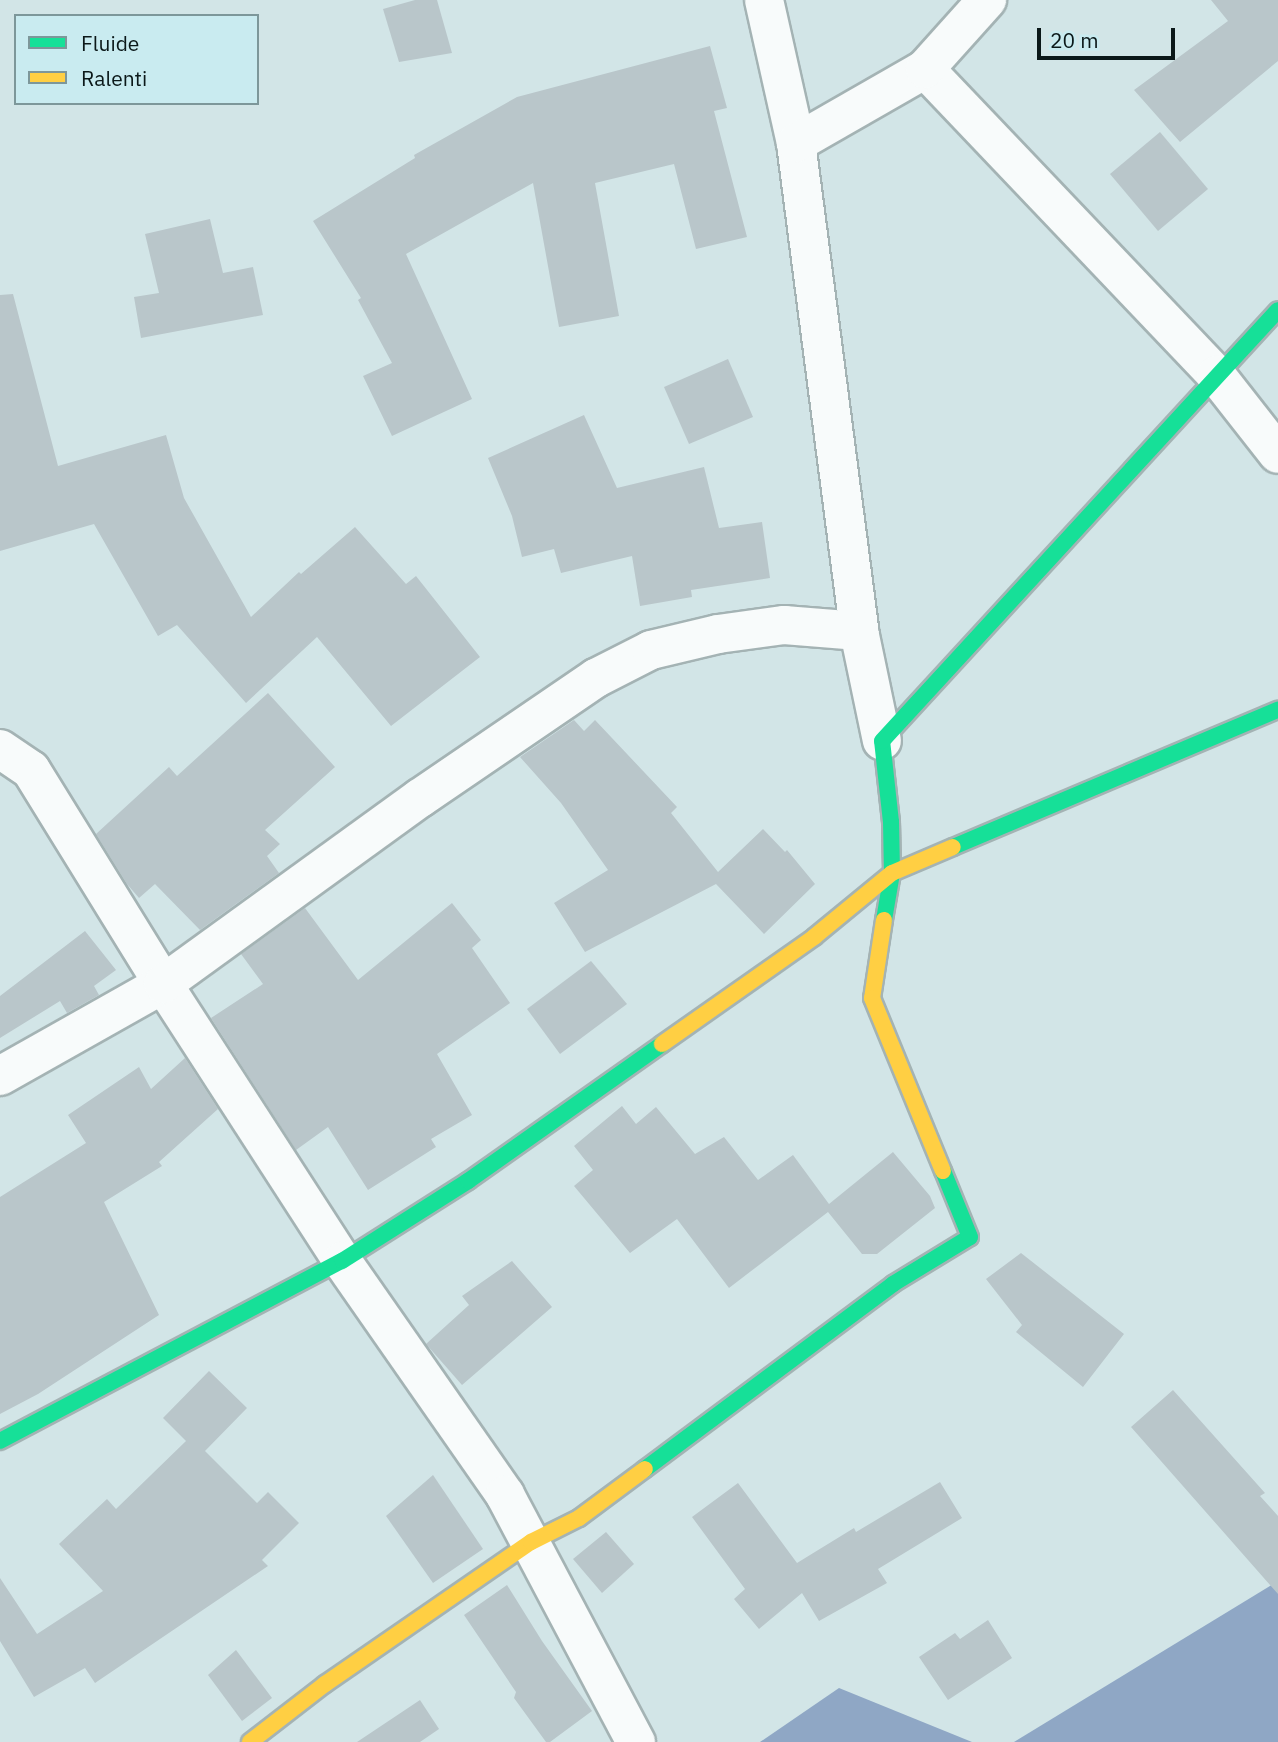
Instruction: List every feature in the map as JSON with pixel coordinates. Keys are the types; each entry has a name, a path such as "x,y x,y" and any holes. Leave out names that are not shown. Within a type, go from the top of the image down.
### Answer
{"street":[{"path":"250,1742 325,1684 531,1542 579,1518 893,1284 970,1237 872,998 892,873 891,822 882,741 859,631 796,143 764,0"},
{"path":"796,143 925,69 987,0"},
{"path":"925,69 1216,375 1278,454"},
{"path":"882,741 1278,310"},
{"path":"0,1076 163,984 420,798 596,678 651,650 718,634 784,625 859,631"},
{"path":"0,1441 342,1261 468,1181 814,937 892,873 1278,710"},
{"path":"0,749 32,771 163,984 342,1261 505,1494 636,1742"}],"water":[{"path":"1278,1581 1278,1742 1014,1742"},
{"path":"839,1688 972,1742 760,1742"}],"building":[{"path":"415,0 437,0 452,53 399,62 383,9"},
{"path":"1211,0 1278,0 1278,61 1180,142 1134,90 1228,21"},
{"path":"710,46 727,108 714,111 747,237 696,249 674,164 595,183 619,316 559,327 533,183 406,254 472,399 392,436 363,376 392,363 358,300 361,298 313,221 415,158 414,155 517,97"},
{"path":"1160,132 1208,189 1158,231 1110,174"},
{"path":"210,219 223,273 253,267 263,315 141,338 134,297 159,293 145,234"},
{"path":"13,294 58,466 166,435 184,498 251,617 299,572 301,574 355,527 406,584 416,576 480,657 391,726 317,637 246,703 177,625 158,636 94,524 0,551 0,295"},
{"path":"728,359 753,417 689,444 664,387"},
{"path":"584,415 617,488 704,467 719,528 762,522 770,578 691,590 692,597 640,606 632,556 561,573 554,549 522,557 512,516 488,458"},
{"path":"268,693 335,767 265,830 280,844 267,856 279,873 200,930 155,884 139,898 127,884 96,834 169,767 177,776"},
{"path":"574,720 584,731 595,720 677,807 671,813 718,872 763,829 785,852 787,850 815,884 764,934 716,884 585,952 554,903 608,870 561,803 520,757"},
{"path":"452,903 481,940 472,948 510,1003 437,1054 472,1115 431,1139 436,1147 368,1190 328,1127 296,1150 211,1018 263,984 241,954 305,908 358,980"},
{"path":"85,931 116,970 94,986 99,995 67,1013 60,1001 0,1038 0,996"},
{"path":"591,961 627,1004 560,1054 527,1009"},
{"path":"185,1058 218,1109 159,1162 162,1166 104,1202 159,1315 38,1394 0,1414 0,1197 86,1143 68,1115 139,1067 151,1089"},
{"path":"622,1106 636,1124 656,1107 695,1154 724,1137 758,1180 793,1155 829,1204 893,1152 930,1196 935,1208 877,1254 862,1254 828,1212 729,1288 677,1219 630,1253 574,1186 593,1170 574,1146"},
{"path":"1021,1253 1124,1334 1083,1387 1016,1332 1022,1325 986,1279"},
{"path":"512,1261 552,1307 462,1385 426,1344 469,1305 462,1296"},
{"path":"209,1371 247,1408 205,1451 257,1503 268,1492 299,1523 262,1560 268,1566 95,1683 85,1668 34,1697 0,1641 0,1578 37,1634 103,1591 59,1544 107,1499 116,1509 186,1441 163,1418"},
{"path":"1173,1390 1265,1493 1260,1496 1278,1516 1278,1594 1131,1427"},
{"path":"433,1475 483,1549 433,1583 386,1516"},
{"path":"940,1482 962,1518 878,1569 887,1583 819,1621 802,1593 759,1629 734,1599 745,1589 692,1517 738,1483 797,1563 854,1528 856,1532"},
{"path":"606,1532 634,1564 602,1593 573,1559"},
{"path":"507,1585 542,1641 592,1711 550,1742 546,1742 514,1698 516,1692 464,1615"},
{"path":"988,1620 1012,1658 948,1700 919,1657 955,1633 960,1639"},
{"path":"236,1650 272,1698 242,1721 208,1675"},
{"path":"420,1700 439,1729 420,1742 357,1742"}],"traffic: fast":[{"path":"884,920 892,873 891,822 882,741 1278,310"},
{"path":"953,847 1278,710"},
{"path":"0,1441 342,1261 468,1181 662,1044"},
{"path":"645,1469 893,1284 970,1237 943,1171"}],"traffic: slow":[{"path":"662,1044 814,937 892,873 953,847"},
{"path":"884,920 872,998 943,1171"},
{"path":"250,1742 325,1684 531,1542 579,1518 645,1469"}]}
